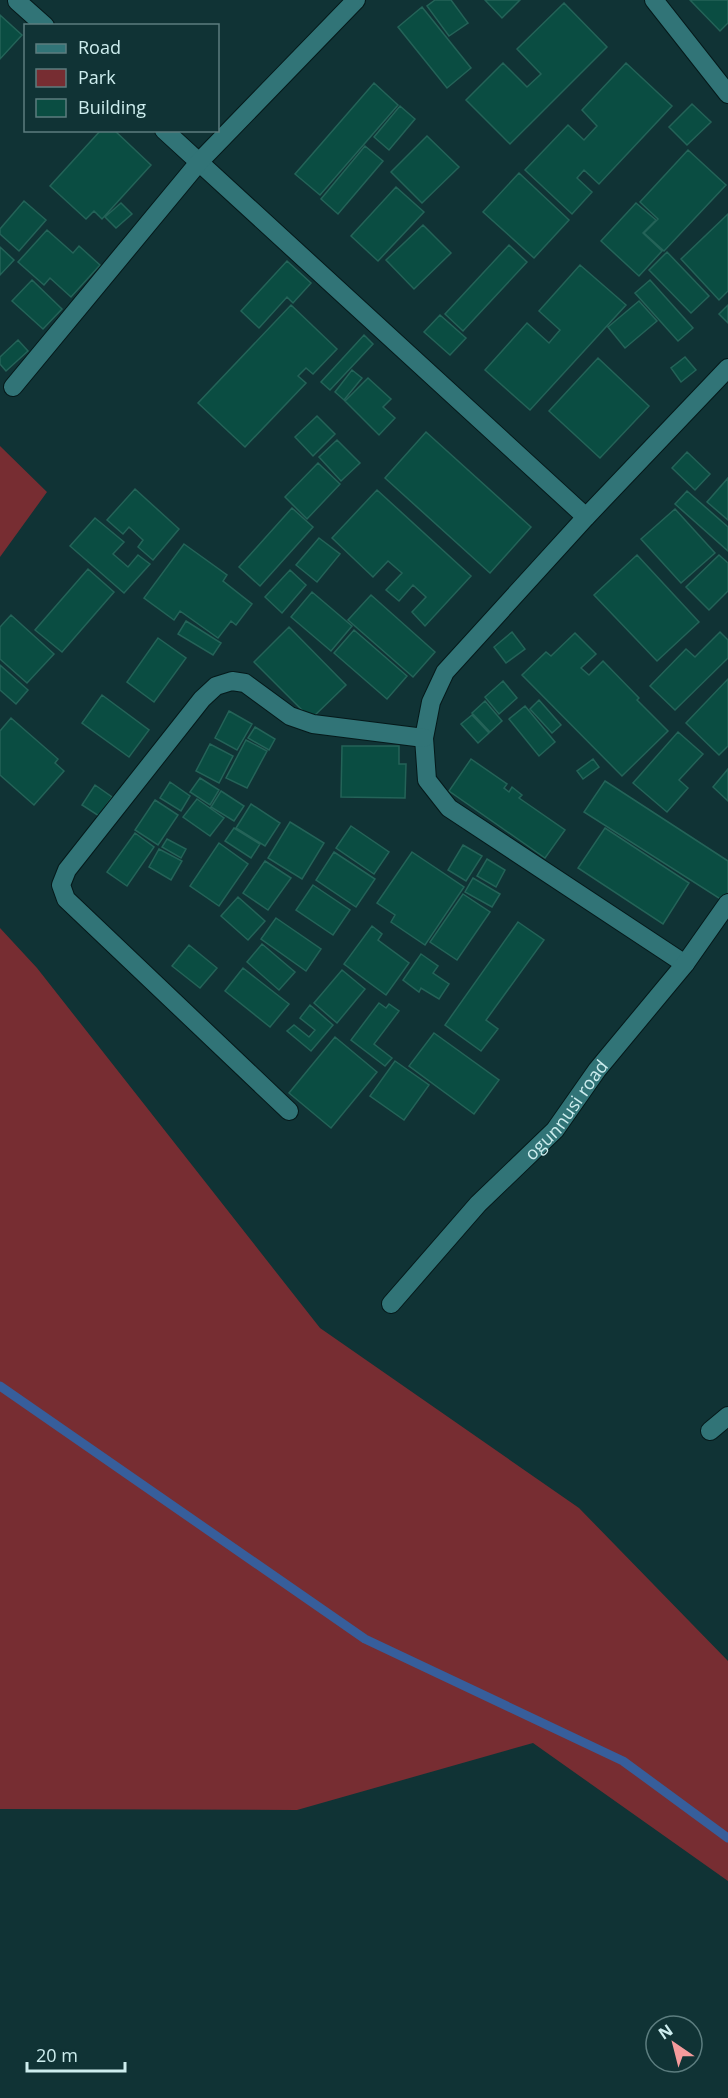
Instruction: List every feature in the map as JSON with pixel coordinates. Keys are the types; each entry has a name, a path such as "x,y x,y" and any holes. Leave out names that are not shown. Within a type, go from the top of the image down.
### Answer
{"street":[{"path":"17,0 43,24"},
{"path":"13,387 200,162 356,0"},
{"path":"654,0 728,94"},
{"path":"167,132 586,517"},
{"path":"686,964 449,808 427,780 424,738 431,702 445,672 586,517 728,368"},
{"path":"289,1111 66,898 61,885 67,870 202,699 216,686 232,681 245,683 290,716 313,724 424,738"},
{"name":"ogunnusi road","path":"392,1304 478,1204 555,1130 597,1070 686,964 728,903"},
{"path":"710,1431 728,1416"}],"green space":[{"path":"0,446 47,492 0,557"},
{"path":"0,928 37,968 320,1328 579,1508 728,1661 728,1881 533,1743 297,1810 0,1809"}],"building":[{"path":"435,0 451,0 468,23 449,36 427,6"},
{"path":"485,0 520,0 502,18"},
{"path":"690,0 728,0 728,23 720,31"},
{"path":"564,3 607,47 510,144 466,100 503,63 527,87 541,74 517,49"},
{"path":"422,7 471,68 447,88 398,27"},
{"path":"0,15 22,35 0,59"},
{"path":"626,63 672,106 599,184 584,170 577,178 592,192 572,214 525,170 568,125 584,140 597,126 582,110"},
{"path":"374,83 398,105 320,195 295,174"},
{"path":"692,104 711,122 687,145 669,127"},
{"path":"400,106 415,119 389,150 374,137"},
{"path":"99,132 116,132 151,165 102,219 94,211 86,219 50,186"},
{"path":"427,136 459,167 422,203 391,172"},
{"path":"365,146 383,161 338,214 321,199"},
{"path":"688,150 726,185 664,251 644,233 658,219 640,202"},
{"path":"519,173 569,220 534,258 483,212"},
{"path":"396,187 424,212 378,261 351,236"},
{"path":"24,201 46,220 19,251 0,234 0,229"},
{"path":"121,203 132,214 116,228 105,217"},
{"path":"636,203 656,220 643,233 662,251 639,276 601,241"},
{"path":"728,214 728,291 719,300 681,259"},
{"path":"423,225 451,253 414,289 386,260"},
{"path":"47,230 73,253 79,246 100,265 71,297 50,278 44,285 18,262"},
{"path":"509,245 527,262 463,331 445,314"},
{"path":"0,247 14,260 0,275"},
{"path":"667,252 709,296 691,313 649,270"},
{"path":"287,261 311,283 293,303 287,297 259,328 241,311"},
{"path":"580,265 626,305 530,410 485,370 527,323 549,343 560,330 539,311"},
{"path":"32,280 62,309 43,329 12,301"},
{"path":"650,280 693,328 678,341 635,293"},
{"path":"639,301 657,321 625,348 608,327"},
{"path":"291,305 337,349 313,374 306,368 298,376 306,383 245,447 198,403"},
{"path":"728,305 728,323 719,314"},
{"path":"440,315 466,338 450,355 424,332"},
{"path":"364,335 373,344 330,390 321,382"},
{"path":"18,340 28,351 6,371 0,364 0,357"},
{"path":"685,357 696,370 681,382 671,368"},
{"path":"598,358 649,406 600,458 549,411"},
{"path":"352,370 362,378 344,400 335,392"},
{"path":"368,378 391,399 383,407 395,418 379,435 345,401"},
{"path":"317,416 335,434 313,456 295,437"},
{"path":"426,432 531,527 490,573 385,478"},
{"path":"337,440 360,463 341,481 319,457"},
{"path":"687,452 710,474 695,490 672,468"},
{"path":"318,463 340,484 307,519 285,497"},
{"path":"728,478 728,520 707,502"},
{"path":"135,489 179,529 153,560 138,547 143,540 129,527 123,534 107,520"},
{"path":"377,490 471,576 425,626 412,612 426,597 413,585 399,601 386,590 402,573 388,561 373,577 332,538"},
{"path":"687,491 728,527 728,551 675,504"},
{"path":"292,508 313,527 260,586 239,567"},
{"path":"675,509 715,553 681,583 641,539"},
{"path":"95,518 124,542 113,554 128,567 138,555 150,564 124,593 70,546"},
{"path":"319,538 340,554 317,582 296,565"},
{"path":"184,544 227,575 223,581 252,604 236,625 231,621 218,638 180,611 174,620 144,598"},
{"path":"637,555 699,622 657,661 594,595"},
{"path":"719,555 728,563 728,591 709,610 686,587"},
{"path":"88,569 114,592 62,652 35,630"},
{"path":"290,570 306,585 282,613 265,597"},
{"path":"312,592 352,626 331,651 291,617"},
{"path":"371,595 435,652 413,677 348,620"},
{"path":"11,615 54,654 27,683 0,659 0,627"},
{"path":"186,621 221,643 213,655 178,634"},
{"path":"289,627 346,685 311,719 254,662"},
{"path":"354,630 407,676 387,699 334,653"},
{"path":"512,632 525,649 506,663 494,647"},
{"path":"720,632 728,640 728,658 675,710 650,686 686,649 695,657"},
{"path":"575,633 596,654 581,668 589,675 603,661 668,731 622,776 522,675 546,652 551,656"},
{"path":"158,638 186,658 154,702 127,682"},
{"path":"0,665 28,690 16,704 0,690"},
{"path":"728,679 728,746 719,755 686,723"},
{"path":"503,681 517,698 499,714 485,697"},
{"path":"102,695 149,730 129,757 82,723"},
{"path":"539,700 561,725 552,733 530,709"},
{"path":"485,701 502,721 490,732 472,713"},
{"path":"525,706 555,742 539,756 509,719"},
{"path":"229,711 252,724 237,750 215,738"},
{"path":"472,715 489,733 478,743 461,724"},
{"path":"11,718 58,759 55,763 64,771 34,805 0,775 0,731"},
{"path":"255,727 275,739 269,750 248,738"},
{"path":"678,732 703,754 679,780 688,788 667,812 633,783"},
{"path":"246,740 267,751 247,788 226,778"},
{"path":"210,744 233,756 219,783 196,771"},
{"path":"342,746 399,746 399,764 406,764 405,798 341,797"},
{"path":"471,759 507,784 504,788 509,792 512,787 522,795 519,798 565,830 545,858 449,791"},
{"path":"593,759 599,767 583,779 577,771"},
{"path":"728,769 728,801 713,787"},
{"path":"200,778 219,790 210,805 190,792"},
{"path":"605,781 728,861 728,897 725,902 584,812"},
{"path":"170,782 190,796 181,811 160,798"},
{"path":"95,785 112,797 99,816 82,805"},
{"path":"221,791 244,806 234,821 211,807"},
{"path":"197,799 224,818 210,836 183,817"},
{"path":"155,800 178,815 158,845 135,830"},
{"path":"251,804 280,823 265,846 236,828"},
{"path":"290,822 324,843 302,879 268,858"},
{"path":"351,826 389,852 374,874 336,848"},
{"path":"234,828 260,844 251,858 225,841"},
{"path":"605,828 689,883 663,924 578,868"},
{"path":"135,833 154,847 127,886 107,872"},
{"path":"167,839 186,849 181,858 162,847"},
{"path":"219,843 248,864 219,906 190,886"},
{"path":"463,845 482,856 466,881 448,870"},
{"path":"159,849 182,861 171,880 149,867"},
{"path":"334,852 375,879 356,907 316,880"},
{"path":"412,852 464,887 425,945 391,922 395,915 377,903"},
{"path":"487,859 505,870 496,887 477,876"},
{"path":"265,861 291,878 268,910 243,893"},
{"path":"473,878 500,894 492,907 465,892"},
{"path":"313,885 350,910 333,935 296,910"},
{"path":"463,894 490,912 457,960 430,942"},
{"path":"238,897 265,921 248,940 221,916"},
{"path":"276,918 321,949 306,971 261,939"},
{"path":"518,922 544,940 486,1020 498,1029 481,1051 445,1025"},
{"path":"372,926 382,934 378,940 409,963 386,995 344,964"},
{"path":"262,944 295,972 279,990 247,962"},
{"path":"189,945 217,968 200,988 172,966"},
{"path":"421,954 438,966 433,973 449,984 439,999 421,988 419,992 403,980"},
{"path":"243,968 289,1004 270,1027 225,991"},
{"path":"342,970 365,989 337,1023 314,1003"},
{"path":"379,1003 386,1008 389,1004 399,1011 374,1044 392,1058 385,1066 351,1040"},
{"path":"310,1005 333,1025 311,1051 287,1031 294,1025 309,1037 315,1030 300,1018"},
{"path":"434,1033 499,1080 474,1114 409,1066"},
{"path":"335,1037 377,1072 331,1128 289,1093"},
{"path":"395,1061 429,1085 404,1120 370,1096"}],"waterway":[{"path":"0,1386 365,1639 623,1761 728,1838"}]}
